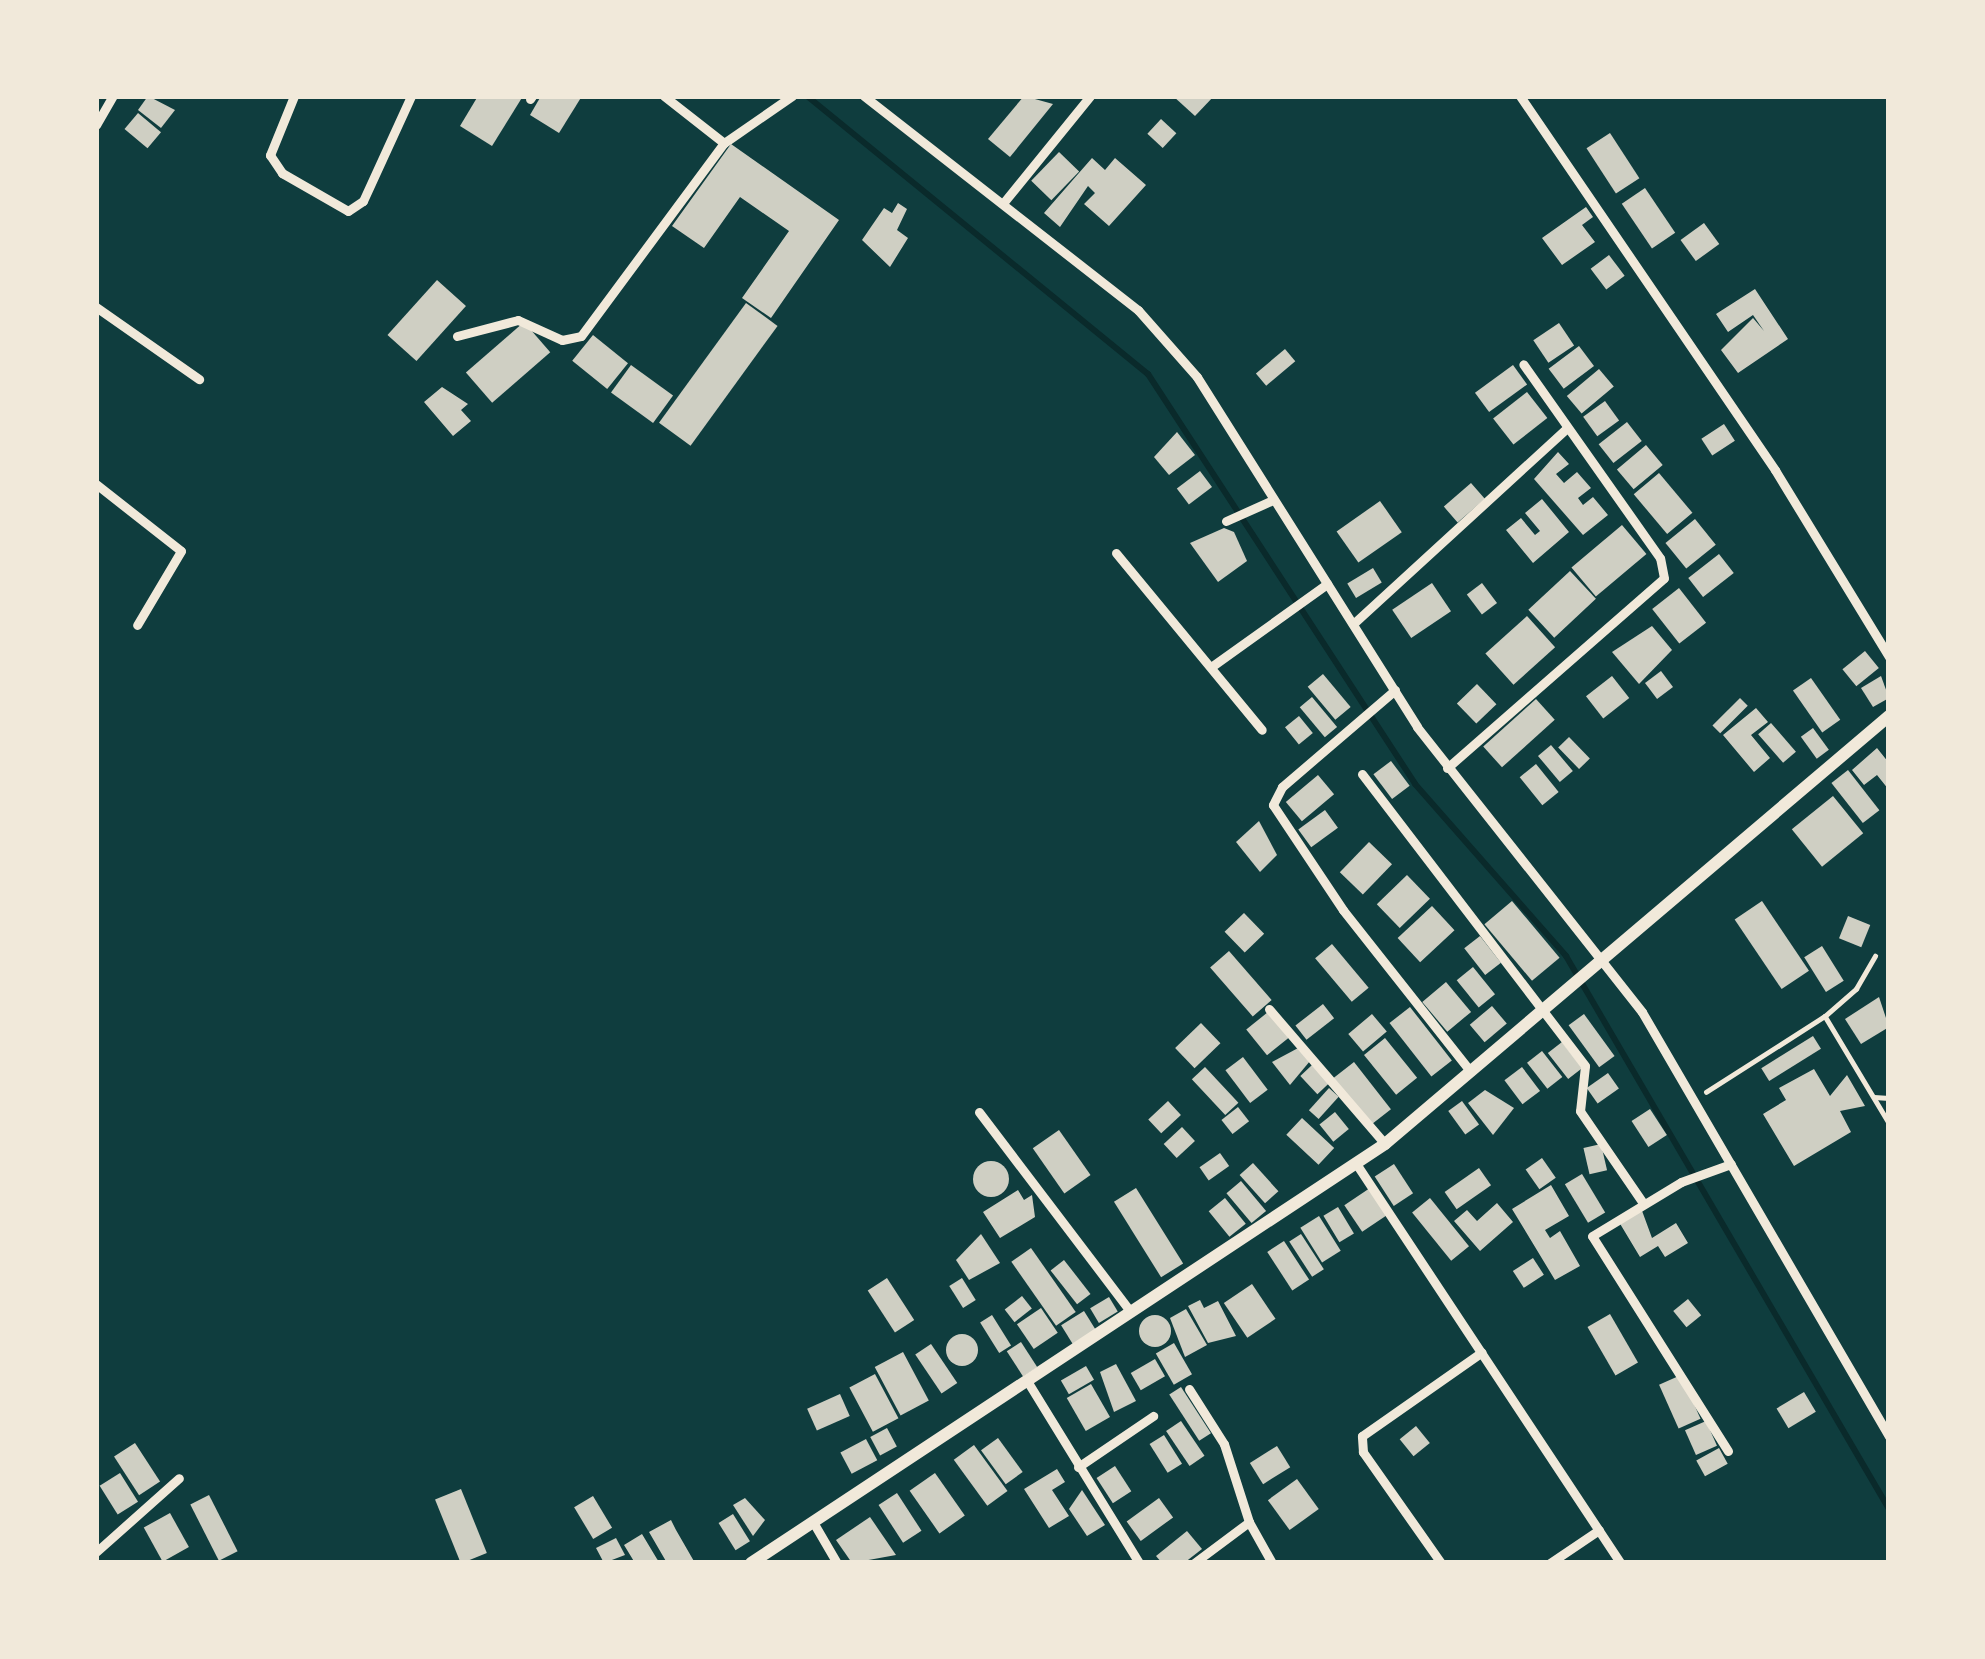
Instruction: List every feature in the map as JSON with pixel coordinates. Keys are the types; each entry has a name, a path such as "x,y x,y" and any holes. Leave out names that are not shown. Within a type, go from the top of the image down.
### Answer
{"street":[{"path":"96,125 113,96"},
{"path":"294,96 270,155 281,173 348,211 363,201 411,96"},
{"path":"664,96 724,143"},
{"path":"864,96 1004,202 1164,335 1268,502 1447,768 1601,960 1696,1099 1729,1164 1889,1436"},
{"path":"1004,202 1090,96"},
{"path":"1520,96 1775,470 1889,657"},
{"path":"457,336 518,320 550,337 581,336 724,143 790,99"},
{"path":"96,307 199,379"},
{"path":"1447,768 1664,578 1660,558 1523,364"},
{"path":"1353,624 1567,428"},
{"path":"96,484 181,551 136,626"},
{"path":"1226,521 1268,502"},
{"path":"1116,553 1262,730"},
{"path":"1211,667 1327,584"},
{"path":"1395,690 1282,788 1273,805 1342,910 1471,1072"},
{"path":"751,1563 1357,1165 1889,716"},
{"path":"1362,774 1585,1066 1580,1111 1643,1203"},
{"path":"1270,1009 1385,1144"},
{"path":"979,1112 1131,1312"},
{"path":"1728,1450 1592,1236 1643,1203 1729,1164"},
{"path":"1357,1165 1620,1563"},
{"path":"1442,1563 1363,1452 1362,1436 1482,1352"},
{"path":"1029,1384 1139,1563"},
{"path":"1189,1389 1224,1444 1249,1522 1272,1563"},
{"path":"1078,1467 1153,1416"},
{"path":"96,1552 178,1478"},
{"path":"813,1522 837,1563"},
{"path":"1194,1563 1249,1522"},
{"path":"1550,1563 1599,1530"}],"path":[{"path":"1696,1099 1825,1016 1856,989 1875,956"},
{"path":"1825,1016 1889,1123"},
{"path":"1874,1097 1889,1098"}],"building":[{"path":"148,96 175,110 161,128 138,110"},
{"path":"478,96 523,96 492,146 460,126"},
{"path":"541,96 582,96 559,133 530,115"},
{"path":"1024,96 1053,104 1010,157 988,139"},
{"path":"1173,96 1214,96 1195,116"},
{"path":"138,113 161,132 147,148 125,129"},
{"path":"1161,119 1176,133 1163,148 1147,134"},
{"path":"1610,133 1639,178 1616,194 1587,148"},
{"path":"731,144 839,220 771,318 742,298 789,231 740,197 704,248 672,226"},
{"path":"1059,152 1079,171 1051,200 1031,181"},
{"path":"1092,158 1105,170 1115,158 1146,185 1109,226 1084,204 1095,193 1088,186 1060,227 1044,213"},
{"path":"1645,188 1675,233 1652,248 1622,204"},
{"path":"898,203 907,209 897,230 908,238 890,267 862,240 884,208 892,213"},
{"path":"1586,207 1593,217 1582,225 1595,242 1562,265 1542,238"},
{"path":"1704,223 1719,244 1696,261 1681,240"},
{"path":"1609,255 1625,276 1606,290 1591,269"},
{"path":"437,280 466,306 416,361 387,335"},
{"path":"1755,289 1788,339 1738,373 1721,350 1753,318 1764,331 1753,315 1728,332 1716,314"},
{"path":"746,303 778,326 691,446 659,423"},
{"path":"524,322 550,352 492,403 466,373"},
{"path":"1559,323 1574,345 1548,363 1533,340"},
{"path":"593,335 628,363 607,389 572,361"},
{"path":"1579,346 1594,366 1564,389 1549,369"},
{"path":"1285,349 1295,361 1266,386 1256,373"},
{"path":"631,365 673,396 653,423 611,393"},
{"path":"1513,365 1527,384 1489,412 1475,393"},
{"path":"1599,369 1614,387 1582,414 1567,396"},
{"path":"442,387 468,404 461,410 471,421 453,436 424,402"},
{"path":"1527,392 1547,418 1513,444 1493,418"},
{"path":"1605,401 1619,420 1597,436 1583,417"},
{"path":"1627,422 1642,441 1613,463 1599,444"},
{"path":"1724,424 1735,441 1712,455 1701,439"},
{"path":"1177,432 1195,455 1169,475 1154,457"},
{"path":"1646,445 1663,465 1634,489 1617,469"},
{"path":"1558,452 1569,464 1556,474 1564,483 1577,472 1591,488 1578,498 1583,505 1593,497 1608,515 1583,535 1534,479"},
{"path":"1200,471 1212,487 1189,504 1177,488"},
{"path":"1659,473 1692,513 1667,534 1634,494"},
{"path":"1471,483 1485,499 1458,522 1444,507"},
{"path":"1542,499 1569,532 1533,563 1506,530 1521,518 1535,535 1540,531 1525,513"},
{"path":"1380,501 1402,532 1358,563 1337,531"},
{"path":"1695,519 1716,545 1686,569 1665,543"},
{"path":"1622,525 1646,554 1596,597 1571,567"},
{"path":"1224,528 1234,532 1247,561 1218,582 1190,543"},
{"path":"1719,554 1734,573 1703,597 1688,578"},
{"path":"1373,568 1382,583 1356,598 1347,583"},
{"path":"1570,571 1596,599 1554,638 1528,610"},
{"path":"1432,583 1451,611 1411,638 1392,610"},
{"path":"1482,583 1497,603 1482,614 1467,594"},
{"path":"1679,588 1706,623 1679,644 1652,609"},
{"path":"1527,616 1555,647 1513,685 1485,653"},
{"path":"1652,626 1672,650 1639,684 1612,652"},
{"path":"1865,651 1879,668 1856,686 1842,669"},
{"path":"1661,671 1673,687 1657,699 1645,683"},
{"path":"1323,674 1351,707 1335,720 1308,687"},
{"path":"1612,676 1629,698 1603,718 1586,696"},
{"path":"1881,676 1889,698 1873,707 1861,688"},
{"path":"1811,678 1840,720 1822,732 1793,691"},
{"path":"1477,684 1496,704 1476,724 1457,703"},
{"path":"1312,697 1337,727 1325,737 1300,707"},
{"path":"1740,698 1748,706 1720,733 1712,726"},
{"path":"1536,699 1555,720 1502,767 1483,747"},
{"path":"1756,708 1768,722 1751,735 1770,758 1754,772 1723,735"},
{"path":"1299,716 1313,733 1299,744 1285,727"},
{"path":"1771,723 1796,752 1783,763 1758,734"},
{"path":"1813,728 1829,750 1817,759 1801,737"},
{"path":"1569,737 1590,759 1579,769 1558,747"},
{"path":"1551,745 1573,771 1560,782 1538,756"},
{"path":"1877,748 1889,763 1889,790 1877,775 1864,785 1852,770"},
{"path":"1391,761 1410,786 1392,799 1373,774"},
{"path":"1536,764 1559,792 1542,805 1520,777"},
{"path":"1848,770 1879,810 1863,823 1831,783"},
{"path":"1318,775 1334,794 1302,821 1286,802"},
{"path":"1833,796 1863,833 1822,867 1792,829"},
{"path":"1325,810 1338,828 1311,847 1298,829"},
{"path":"1259,821 1277,855 1260,872 1236,842"},
{"path":"1369,842 1392,864 1363,894 1340,872"},
{"path":"1407,875 1430,899 1400,928 1377,904"},
{"path":"1512,901 1560,958 1532,981 1484,924"},
{"path":"1762,901 1809,971 1782,989 1735,919"},
{"path":"1432,906 1455,930 1420,962 1398,938"},
{"path":"1244,913 1264,934 1245,953 1225,932"},
{"path":"1848,916 1870,925 1861,947 1839,938"},
{"path":"1480,936 1501,963 1485,975 1464,948"},
{"path":"1332,944 1369,988 1352,1002 1315,958"},
{"path":"1822,946 1844,981 1826,992 1804,957"},
{"path":"1229,951 1272,1000 1253,1016 1210,967"},
{"path":"1473,967 1495,994 1479,1007 1457,980"},
{"path":"1446,982 1471,1012 1447,1032 1422,1002"},
{"path":"1879,997 1889,1027 1861,1044 1845,1019"},
{"path":"1323,1004 1334,1018 1307,1040 1295,1026"},
{"path":"1492,1006 1507,1024 1485,1042 1470,1025"},
{"path":"1410,1007 1452,1061 1431,1077 1390,1023"},
{"path":"1268,1012 1289,1038 1267,1055 1246,1030"},
{"path":"1372,1014 1387,1032 1363,1052 1348,1034"},
{"path":"1584,1014 1615,1056 1599,1067 1569,1025"},
{"path":"1201,1023 1220,1043 1195,1068 1175,1048"},
{"path":"1813,1036 1821,1049 1769,1081 1761,1068"},
{"path":"1385,1038 1417,1078 1396,1095 1364,1055"},
{"path":"1562,1042 1582,1068 1568,1079 1548,1053"},
{"path":"1300,1047 1310,1061 1290,1085 1272,1062"},
{"path":"1542,1051 1562,1077 1547,1089 1527,1063"},
{"path":"1243,1057 1268,1090 1250,1103 1225,1070"},
{"path":"1354,1062 1391,1109 1370,1125 1334,1078"},
{"path":"1312,1065 1329,1083 1317,1094 1300,1076"},
{"path":"1205,1067 1238,1103 1225,1115 1192,1079"},
{"path":"1522,1067 1540,1091 1522,1104 1504,1080"},
{"path":"1814,1069 1830,1096 1847,1075 1865,1106 1840,1111 1851,1132 1794,1166 1763,1114 1786,1100 1779,1088"},
{"path":"1608,1073 1619,1089 1598,1103 1587,1088"},
{"path":"1329,1088 1339,1097 1319,1119 1309,1110"},
{"path":"1485,1090 1514,1108 1493,1135 1468,1103"},
{"path":"1168,1101 1181,1115 1161,1133 1148,1119"},
{"path":"1462,1101 1479,1124 1465,1134 1448,1111"},
{"path":"1238,1107 1249,1121 1233,1134 1221,1120"},
{"path":"1650,1109 1667,1135 1648,1147 1632,1121"},
{"path":"1335,1112 1349,1129 1333,1142 1319,1125"},
{"path":"1302,1118 1334,1148 1318,1165 1286,1135"},
{"path":"1182,1127 1195,1141 1177,1158 1164,1144"},
{"path":"1059,1130 1091,1175 1064,1193 1033,1148"},
{"path":"1601,1144 1607,1170 1590,1174 1583,1148"},
{"path":"1220,1153 1229,1166 1209,1180 1200,1167"},
{"path":"1542,1158 1556,1178 1539,1189 1526,1169"},
{"path":"991,1161 1003,1167 1009,1179 1003,1191 991,1197 979,1191 973,1179 979,1167"},
{"path":"1253,1163 1278,1191 1265,1203 1240,1175"},
{"path":"1394,1164 1413,1193 1394,1206 1375,1177"},
{"path":"1479,1168 1491,1185 1457,1209 1445,1192"},
{"path":"1582,1174 1605,1213 1588,1223 1565,1184"},
{"path":"1241,1181 1266,1211 1252,1223 1226,1193"},
{"path":"1551,1185 1569,1216 1545,1230 1550,1238 1560,1231 1580,1266 1555,1280 1512,1209"},
{"path":"1136,1188 1183,1263 1161,1277 1114,1202"},
{"path":"1370,1188 1388,1215 1362,1232 1344,1205"},
{"path":"1018,1190 1024,1200 1032,1195 1035,1217 1000,1238 983,1212"},
{"path":"1225,1198 1246,1224 1229,1237 1209,1211"},
{"path":"1430,1198 1469,1246 1451,1261 1412,1212"},
{"path":"1497,1203 1513,1222 1480,1251 1454,1221 1467,1210 1477,1221"},
{"path":"1338,1207 1354,1234 1339,1242 1323,1216"},
{"path":"1641,1208 1652,1238 1676,1223 1688,1243 1665,1257 1658,1246 1640,1257 1619,1222"},
{"path":"1319,1216 1341,1251 1322,1262 1300,1228"},
{"path":"981,1234 1000,1263 969,1280 956,1260"},
{"path":"1301,1234 1324,1269 1312,1277 1289,1242"},
{"path":"1284,1241 1309,1280 1292,1290 1267,1252"},
{"path":"1031,1248 1076,1312 1056,1326 1011,1262"},
{"path":"1533,1258 1544,1275 1524,1288 1513,1271"},
{"path":"1064,1260 1090,1294 1077,1304 1051,1270"},
{"path":"887,1278 914,1320 895,1332 868,1291"},
{"path":"962,1278 976,1300 963,1308 949,1286"},
{"path":"1252,1284 1275,1319 1247,1338 1224,1303"},
{"path":"1022,1296 1032,1309 1015,1322 1005,1310"},
{"path":"1109,1297 1118,1312 1099,1323 1090,1308"},
{"path":"1688,1299 1701,1315 1686,1327 1673,1311"},
{"path":"1200,1300 1204,1308 1218,1301 1236,1336 1208,1343 1188,1306"},
{"path":"1041,1308 1058,1333 1034,1349 1017,1324"},
{"path":"1186,1309 1207,1345 1185,1357 1170,1318"},
{"path":"1084,1311 1096,1330 1073,1344 1061,1325"},
{"path":"1610,1314 1638,1362 1615,1375 1587,1327"},
{"path":"992,1315 1011,1346 999,1353 980,1322"},
{"path":"1155,1315 1166,1320 1171,1331 1166,1342 1155,1347 1144,1342 1139,1331 1144,1320"},
{"path":"962,1334 973,1339 978,1350 973,1361 962,1366 951,1361 946,1350 951,1339"},
{"path":"1021,1342 1037,1367 1023,1376 1007,1351"},
{"path":"1174,1343 1192,1374 1174,1385 1156,1354"},
{"path":"931,1344 957,1383 942,1394 915,1355"},
{"path":"903,1352 929,1401 901,1416 875,1367"},
{"path":"1155,1359 1165,1376 1141,1390 1131,1373"},
{"path":"1116,1364 1136,1401 1114,1412 1100,1372"},
{"path":"1086,1366 1094,1380 1069,1394 1061,1380"},
{"path":"875,1374 898,1418 873,1432 849,1388"},
{"path":"1681,1375 1701,1419 1679,1429 1659,1385"},
{"path":"1091,1384 1110,1417 1086,1431 1067,1398"},
{"path":"1181,1387 1211,1433 1199,1441 1169,1395"},
{"path":"1804,1392 1816,1412 1788,1428 1777,1408"},
{"path":"840,1394 850,1416 817,1431 807,1409"},
{"path":"1181,1421 1204,1456 1190,1466 1166,1431"},
{"path":"1706,1421 1717,1446 1696,1455 1685,1430"},
{"path":"1416,1426 1430,1443 1414,1456 1400,1439"},
{"path":"887,1428 897,1447 880,1455 870,1437"},
{"path":"1164,1435 1182,1464 1168,1473 1150,1444"},
{"path":"998,1438 1023,1472 1006,1484 981,1450"},
{"path":"866,1439 877,1460 852,1474 840,1453"},
{"path":"135,1443 160,1482 139,1495 114,1457"},
{"path":"974,1445 1008,1491 987,1506 954,1460"},
{"path":"1277,1446 1290,1467 1263,1484 1250,1463"},
{"path":"1719,1448 1728,1464 1705,1476 1696,1461"},
{"path":"1115,1466 1131,1491 1113,1503 1097,1478"},
{"path":"1057,1469 1065,1482 1052,1490 1069,1516 1049,1528 1024,1489"},
{"path":"120,1473 138,1502 118,1515 100,1486"},
{"path":"935,1473 965,1516 939,1533 910,1491"},
{"path":"1297,1479 1319,1509 1290,1530 1268,1500"},
{"path":"461,1489 487,1553 461,1563 435,1499"},
{"path":"1082,1490 1105,1525 1087,1536 1069,1509"},
{"path":"897,1493 922,1531 903,1543 879,1505"},
{"path":"209,1495 238,1551 219,1561 190,1505"},
{"path":"593,1496 612,1528 593,1539 574,1507"},
{"path":"745,1498 765,1520 753,1536 733,1505"},
{"path":"1159,1498 1173,1517 1141,1541 1127,1522"},
{"path":"170,1513 189,1547 163,1562 144,1528"},
{"path":"733,1514 750,1541 736,1550 719,1523"},
{"path":"870,1517 896,1555 852,1563 836,1540"},
{"path":"671,1520 695,1563 667,1563 649,1532"},
{"path":"1187,1531 1202,1549 1184,1563 1162,1563 1156,1556"},
{"path":"642,1534 660,1563 635,1563 624,1545"},
{"path":"616,1538 625,1555 604,1563 596,1548"}],"waterway":[{"path":"807,96 1148,374 1415,784 1566,956 1889,1509"}]}
